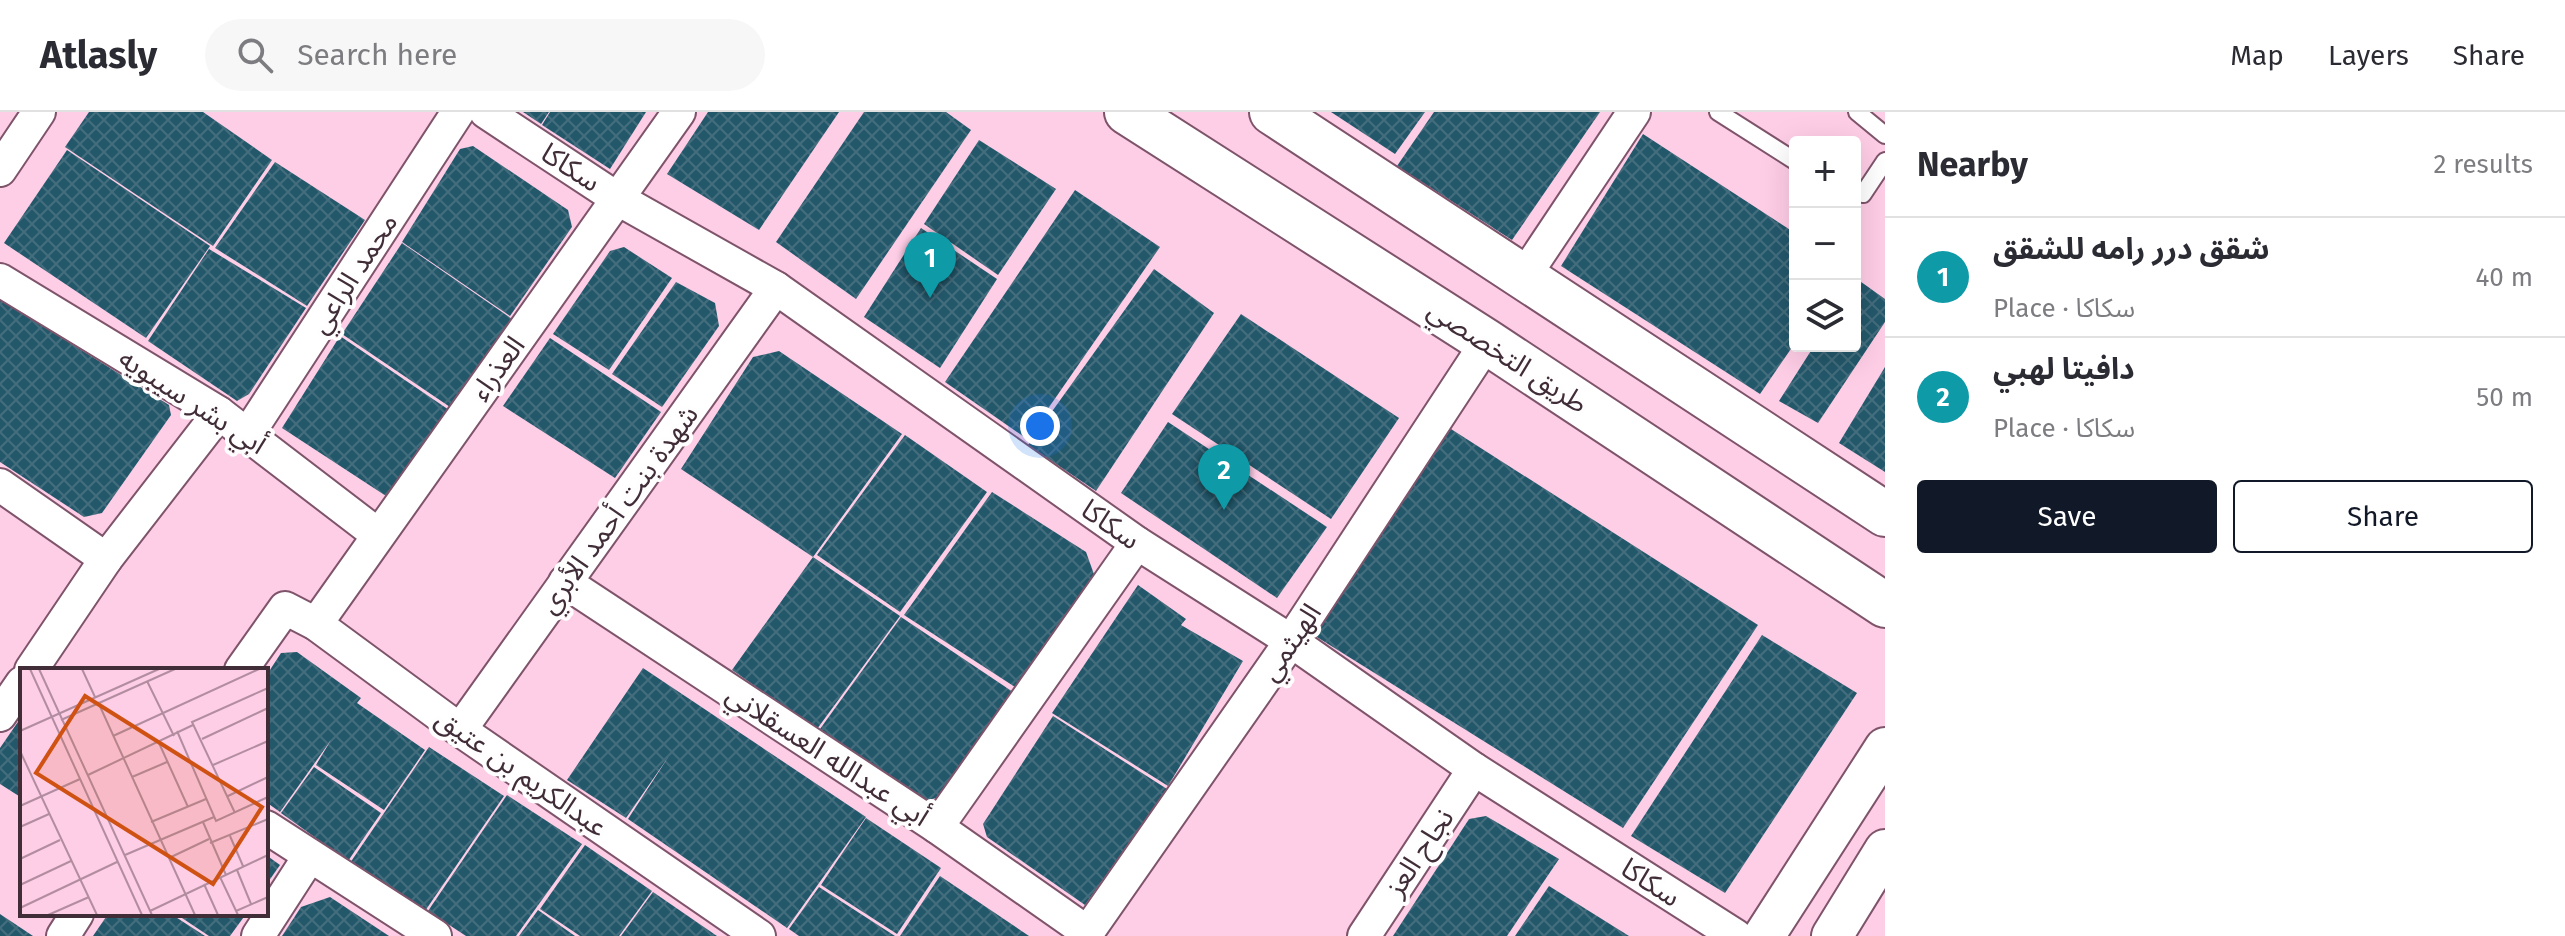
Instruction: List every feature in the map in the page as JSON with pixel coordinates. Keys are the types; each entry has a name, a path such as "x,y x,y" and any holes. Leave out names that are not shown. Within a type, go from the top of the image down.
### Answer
{"main road":[{"name":"طريق التخصصي","path":"1127,112 1487,342 1885,605"},
{"path":"1272,112 1885,514"},
{"path":"1844,487 1885,502"},
{"path":"1844,487 1885,526"},
{"path":"1784,539 1885,581"}],"street":[{"path":"0,170 39,112"},
{"name":"محمد الراعي","path":"248,434 458,112"},
{"name":"سكاكا","path":"486,112 618,199 776,288 1137,543 1291,641 1474,769 1736,936"},
{"name":"العذراء","path":"316,624 679,112"},
{"path":"1523,278 1634,112"},
{"name":"أبي بشر سيبويه","path":"0,280 219,413 377,534"},
{"name":"شهدة بنت أحمد الأبري","path":"460,730 776,288"},
{"name":"الهيثمي","path":"1086,934 1291,641 1487,342"},
{"path":"32,668 106,559 219,413"},
{"path":"0,485 106,559"},
{"path":"1784,539 1880,621 1885,630"},
{"path":"937,827 1137,543"},
{"name":"أبي عبدالله العسقلاني","path":"565,582 937,827 1086,934"},
{"name":"عبدالكريم بن عتيق","path":"242,668 285,608 316,624 460,730 759,936"},
{"path":"0,715 20,686"},
{"path":"1764,936 1881,757"},
{"name":"نجاح العز","path":"1364,936 1474,769"},
{"path":"268,828 435,936"},
{"path":"1832,936 1885,850"},
{"path":"258,936 309,857"},
{"path":"63,936 76,916"}],"lane":[{"path":"1718,112 1789,157"},
{"path":"1857,112 1885,135"},
{"path":"1861,194 1885,161"}],"building":[{"path":"89,112 203,112 272,160 213,246 65,147"},
{"path":"523,112 549,112 541,124"},
{"path":"550,112 646,112 610,169 542,125"},
{"path":"708,112 839,112 759,230 667,174"},
{"path":"864,112 946,112 971,130 856,299 776,242"},
{"path":"1331,112 1425,112 1395,154"},
{"path":"1434,112 1600,112 1512,240 1397,166"},
{"path":"1643,134 1789,229 1789,352 1760,394 1561,266"},
{"path":"979,140 1056,189 998,275 924,224"},
{"path":"473,146 568,210 572,227 510,316 402,242 460,149"},
{"path":"67,150 210,246 146,338 4,243"},
{"path":"275,162 365,220 307,306 215,248"},
{"path":"1075,190 1160,247 1027,439 945,382"},
{"path":"921,228 997,279 940,368 864,317"},
{"path":"402,243 512,319 450,407 342,334"},
{"path":"624,247 672,278 609,370 553,334 610,251"},
{"path":"209,249 306,308 249,394 237,401 148,341"},
{"path":"1154,269 1214,313 1096,491 1028,445"},
{"path":"676,282 715,303 719,326 662,407 612,374"},
{"path":"1861,282 1885,299 1885,322 1818,423 1779,401 1810,352 1861,352"},
{"path":"0,299 169,405 171,415 102,513 84,517 0,462"},
{"path":"1241,314 1399,418 1331,519 1172,414"},
{"path":"340,336 452,412 398,489 386,496 282,428"},
{"path":"550,338 661,412 615,478 503,406"},
{"path":"779,351 902,434 813,557 681,469 753,357"},
{"path":"1885,367 1885,472 1839,443"},
{"path":"1168,422 1327,527 1277,598 1121,493"},
{"path":"1451,429 1758,625 1623,828 1312,634"},
{"path":"905,435 987,492 900,612 817,555"},
{"path":"992,492 1086,552 1095,577 1015,687 904,615"},
{"path":"813,557 900,616 817,729 732,670"},
{"path":"1138,585 1186,619 1181,625 1243,661 1168,786 1052,713"},
{"path":"901,617 1013,692 942,797 927,800 820,729"},
{"path":"1762,635 1857,693 1725,893 1631,836"},
{"path":"297,652 361,698 357,703 425,750 384,810 316,765 331,740 280,812 268,803 268,673 281,653"},
{"path":"643,668 866,817 787,928 628,819 669,756 626,818 567,780"},
{"path":"1053,716 1167,789 1085,905 987,837 983,824"},
{"path":"20,719 20,797 0,784 0,748"},
{"path":"429,747 504,796 425,911 350,863"},
{"path":"314,767 381,813 348,861 281,813"},
{"path":"507,795 582,844 516,936 466,936 428,911"},
{"path":"1486,816 1559,859 1507,936 1393,936 1469,819"},
{"path":"866,818 941,868 897,934 821,885"},
{"path":"585,845 652,891 619,936 580,936 540,909"},
{"path":"268,856 280,865 268,882"},
{"path":"940,876 1029,936 900,936"},
{"path":"1549,886 1629,936 1515,936"},
{"path":"819,887 895,936 799,936 789,929"},
{"path":"653,892 717,936 621,936"},
{"path":"330,897 389,936 282,936 301,907"},
{"path":"538,910 575,936 519,936"},
{"path":"0,914 33,936 0,936"},
{"path":"107,916 174,916 205,936 93,936"},
{"path":"179,916 245,916 230,936 209,936"}],"place":[{"name":"شقق درر رامه للشقق","path":"930,298"},
{"name":"دافيتا لهبي","path":"1224,510"}]}
